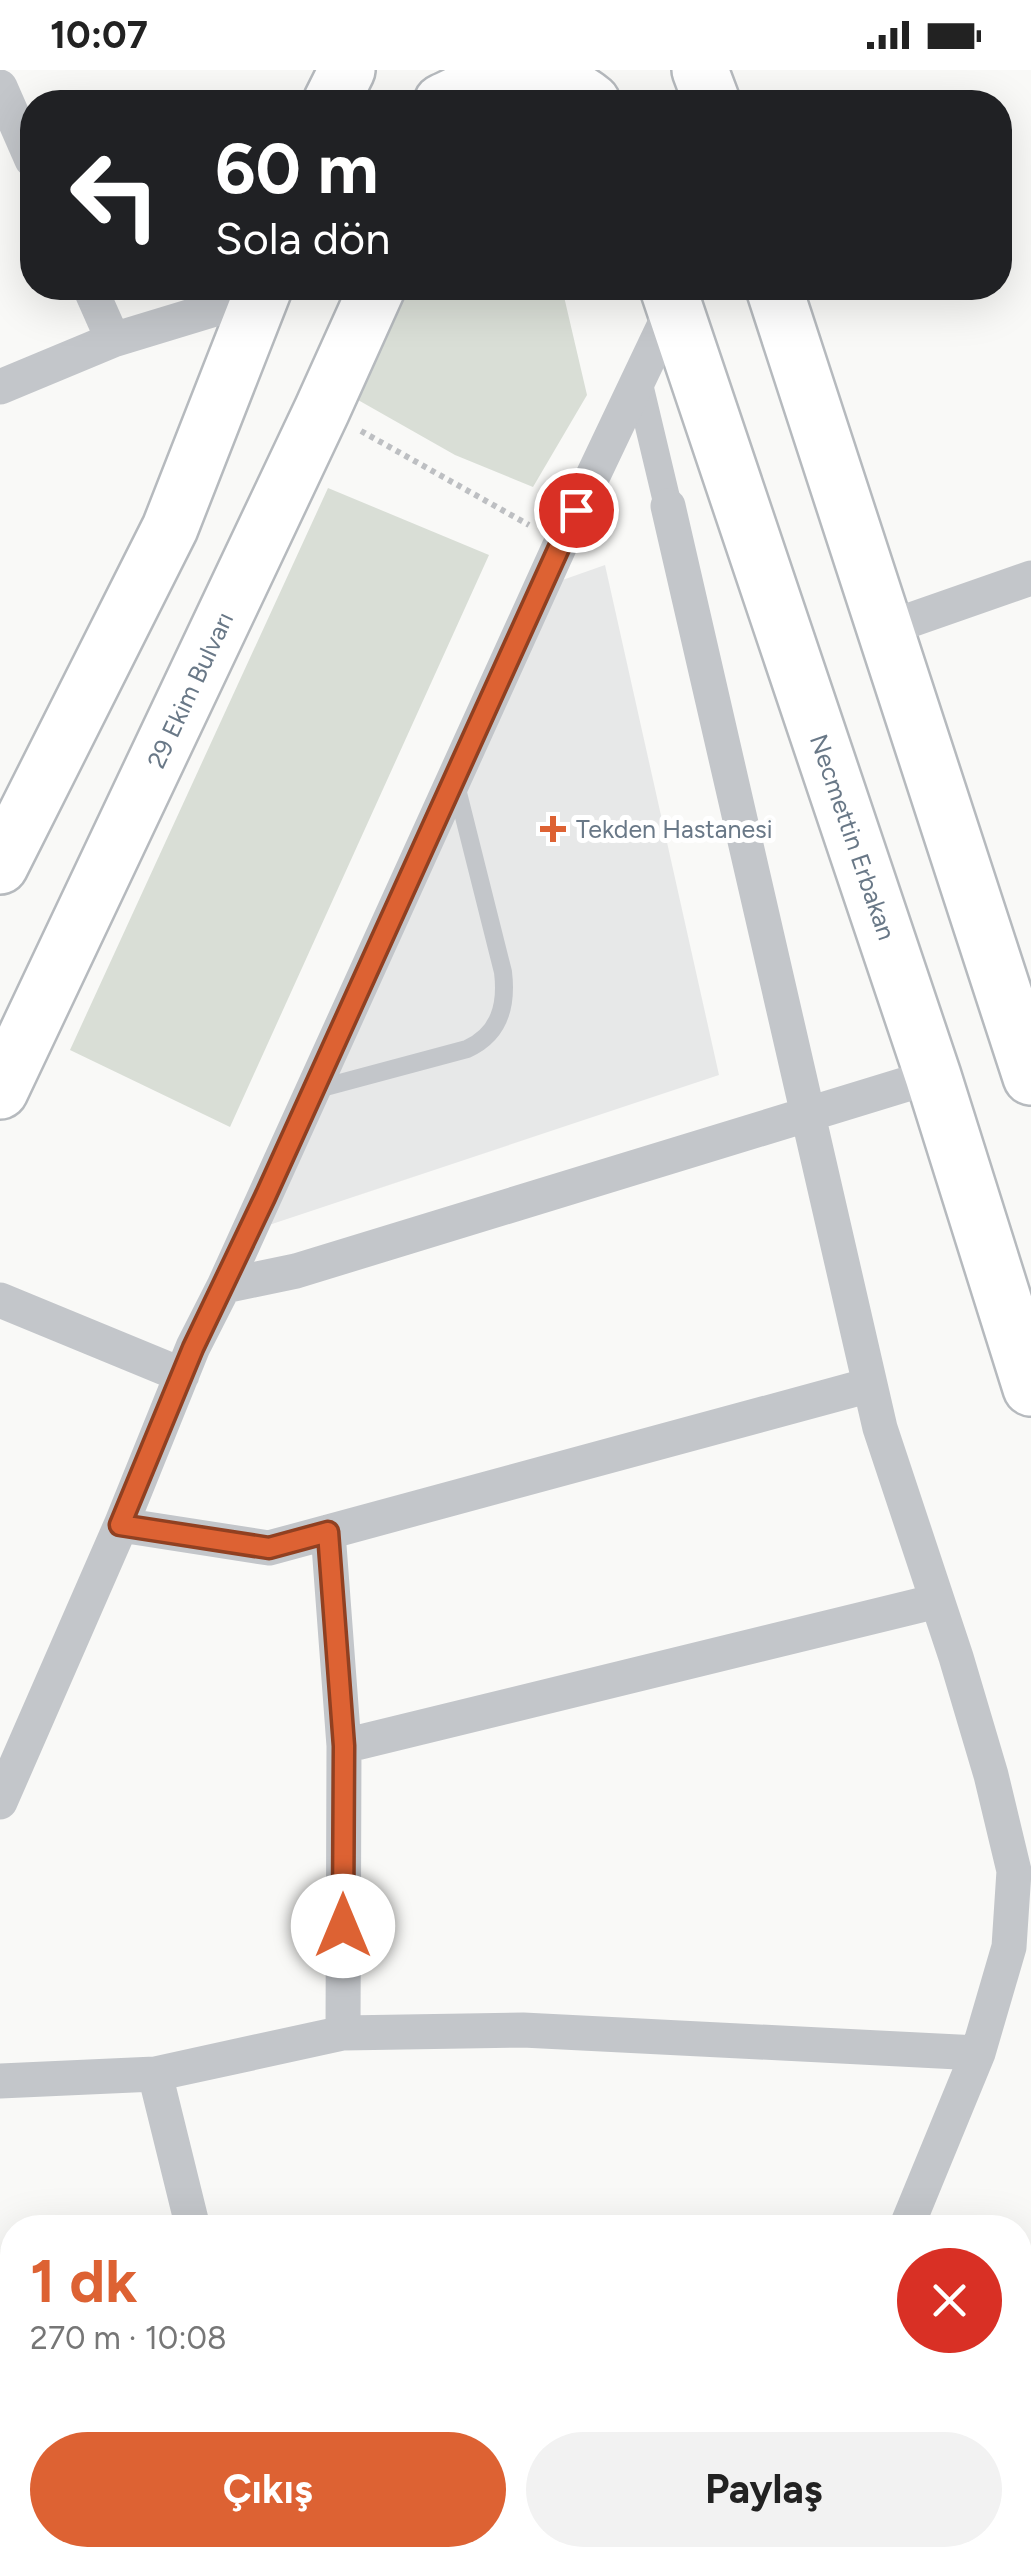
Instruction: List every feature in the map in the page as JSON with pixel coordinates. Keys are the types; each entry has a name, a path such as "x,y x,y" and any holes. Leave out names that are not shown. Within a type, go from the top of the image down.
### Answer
{"main road":[{"path":"469,90 485,83 534,78 577,90"},
{"path":"0,866 170,528 259,300"},
{"name":"29 Ekim Bulvarı","path":"0,1091 372,300"},
{"name":"Necmettin Erbakan","path":"673,300 933,1076 1031,1388"},
{"path":"778,300 1031,1077"}],"street":[{"path":"0,87 20,133"},
{"path":"95,300 113,340"},
{"path":"0,387 113,340 235,300"},
{"path":"0,1802 182,1375 560,542 638,380 670,300"},
{"path":"638,380 880,1428 991,1774 1014,1871 1009,1947 978,2052 911,2215"},
{"path":"885,629 1031,578"},
{"path":"224,1286 296,1271 933,1076"},
{"path":"0,1300 182,1375"},
{"path":"120,1525 269,1548 870,1386"},
{"path":"328,1532 344,1746 343,2033"},
{"path":"344,1746 937,1601"},
{"path":"0,2081 155,2074 343,2033 524,2030 978,2052"},
{"path":"155,2074 190,2215"}],"lane":[{"path":"313,1090 467,1049 483,1040 498,1021 504,1003 503,972 454,779"}],"path":[{"path":"322,410 560,542"}],"shaded area":[{"path":"395,300 565,300 587,395 533,487 455,455 351,396"},
{"path":"328,488 489,555 230,1127 70,1050"},
{"name":"Tekden Hastanesi","path":"605,565 719,1075 260,1228 554,583"}],"place":[{"name":"Tekden Hastanesi","path":"553,829"}],"route":[{"path":"343,1926 344,1746 328,1532 269,1548 120,1525 193,1348 576,510"}]}
